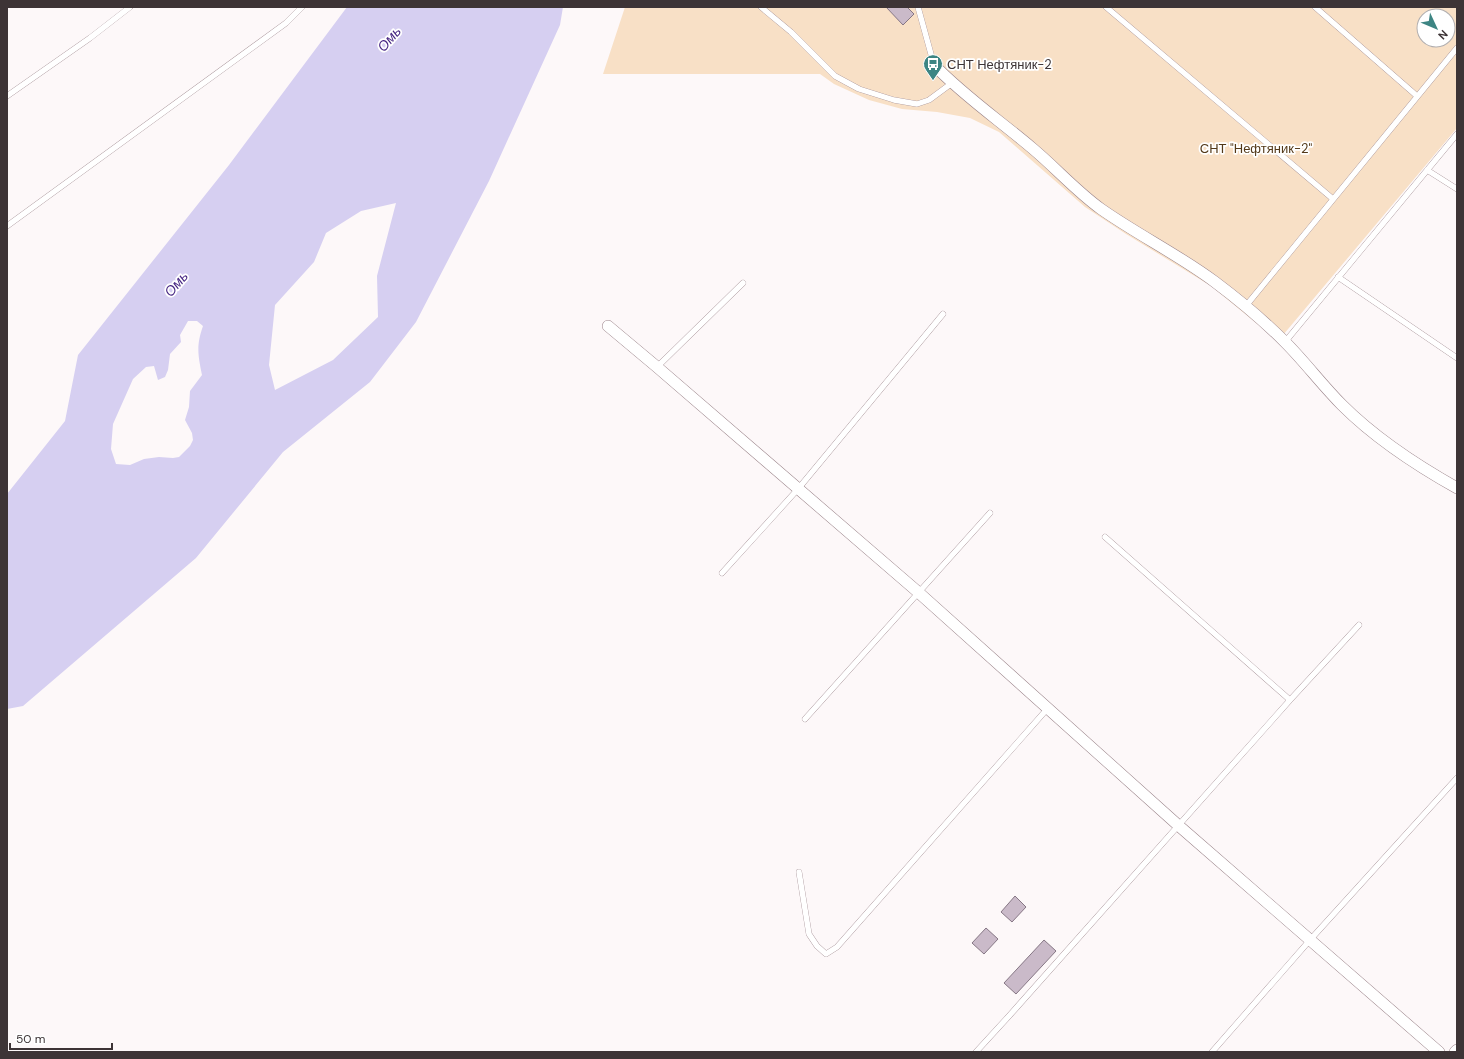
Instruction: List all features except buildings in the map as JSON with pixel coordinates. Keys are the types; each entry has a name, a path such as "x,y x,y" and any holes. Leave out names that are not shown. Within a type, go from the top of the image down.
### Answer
{"street":[{"path":"934,64 952,83 1033,149 1100,208 1136,233 1215,281 1284,342 1342,406 1376,434 1402,455 1457,488"},
{"path":"608,326 658,367 918,592 1179,826 1439,1052"}],"lane":[{"path":"7,96 90,38 130,7"},
{"path":"7,226 286,23 302,7"},
{"path":"761,7 791,32 835,76 859,89 894,100 917,104 929,100 952,83"},
{"path":"918,7 934,64"},
{"path":"1106,7 1333,199"},
{"path":"1315,7 1417,96"},
{"path":"1245,307 1457,48"},
{"path":"1284,342 1457,134"},
{"path":"1427,170 1457,189"},
{"path":"1338,277 1457,358"},
{"path":"658,367 743,283"},
{"path":"722,573 798,489 943,314"},
{"path":"805,719 990,513"},
{"path":"1105,538 1290,700"},
{"path":"976,1052 1290,700 1359,625"},
{"path":"799,872 809,934 817,946 826,954 837,947 1048,708"},
{"path":"1212,1052 1310,940 1457,778"}],"green space":[{"name":"СНТ \"Нефтяник-2\"","path":"625,7 1457,7 1457,128 1278,341 1211,286 1085,207 999,132 970,118 937,112 902,109 869,100 834,84 820,74 603,74"}],"water":[{"name":"Омь","path":"347,7 563,7 560,25 489,181 416,322 370,382 283,452 196,558 23,706 7,709 7,494 65,421 78,355 229,165","holes":["396,203 377,276 378,317 333,360 275,390 269,365 275,305 314,262 326,233 361,211","188,321 197,321 203,326 199,339 198,350 202,375 190,391 189,407 185,420 192,433 193,440 190,446 179,457 144,459 130,465 116,464 111,449 113,424 133,379 146,367 154,366 158,380 165,377 168,370 170,354 181,342 180,335"]}],"place":[{"name":"СНТ Нефтяник-2","path":"933,81"}]}
